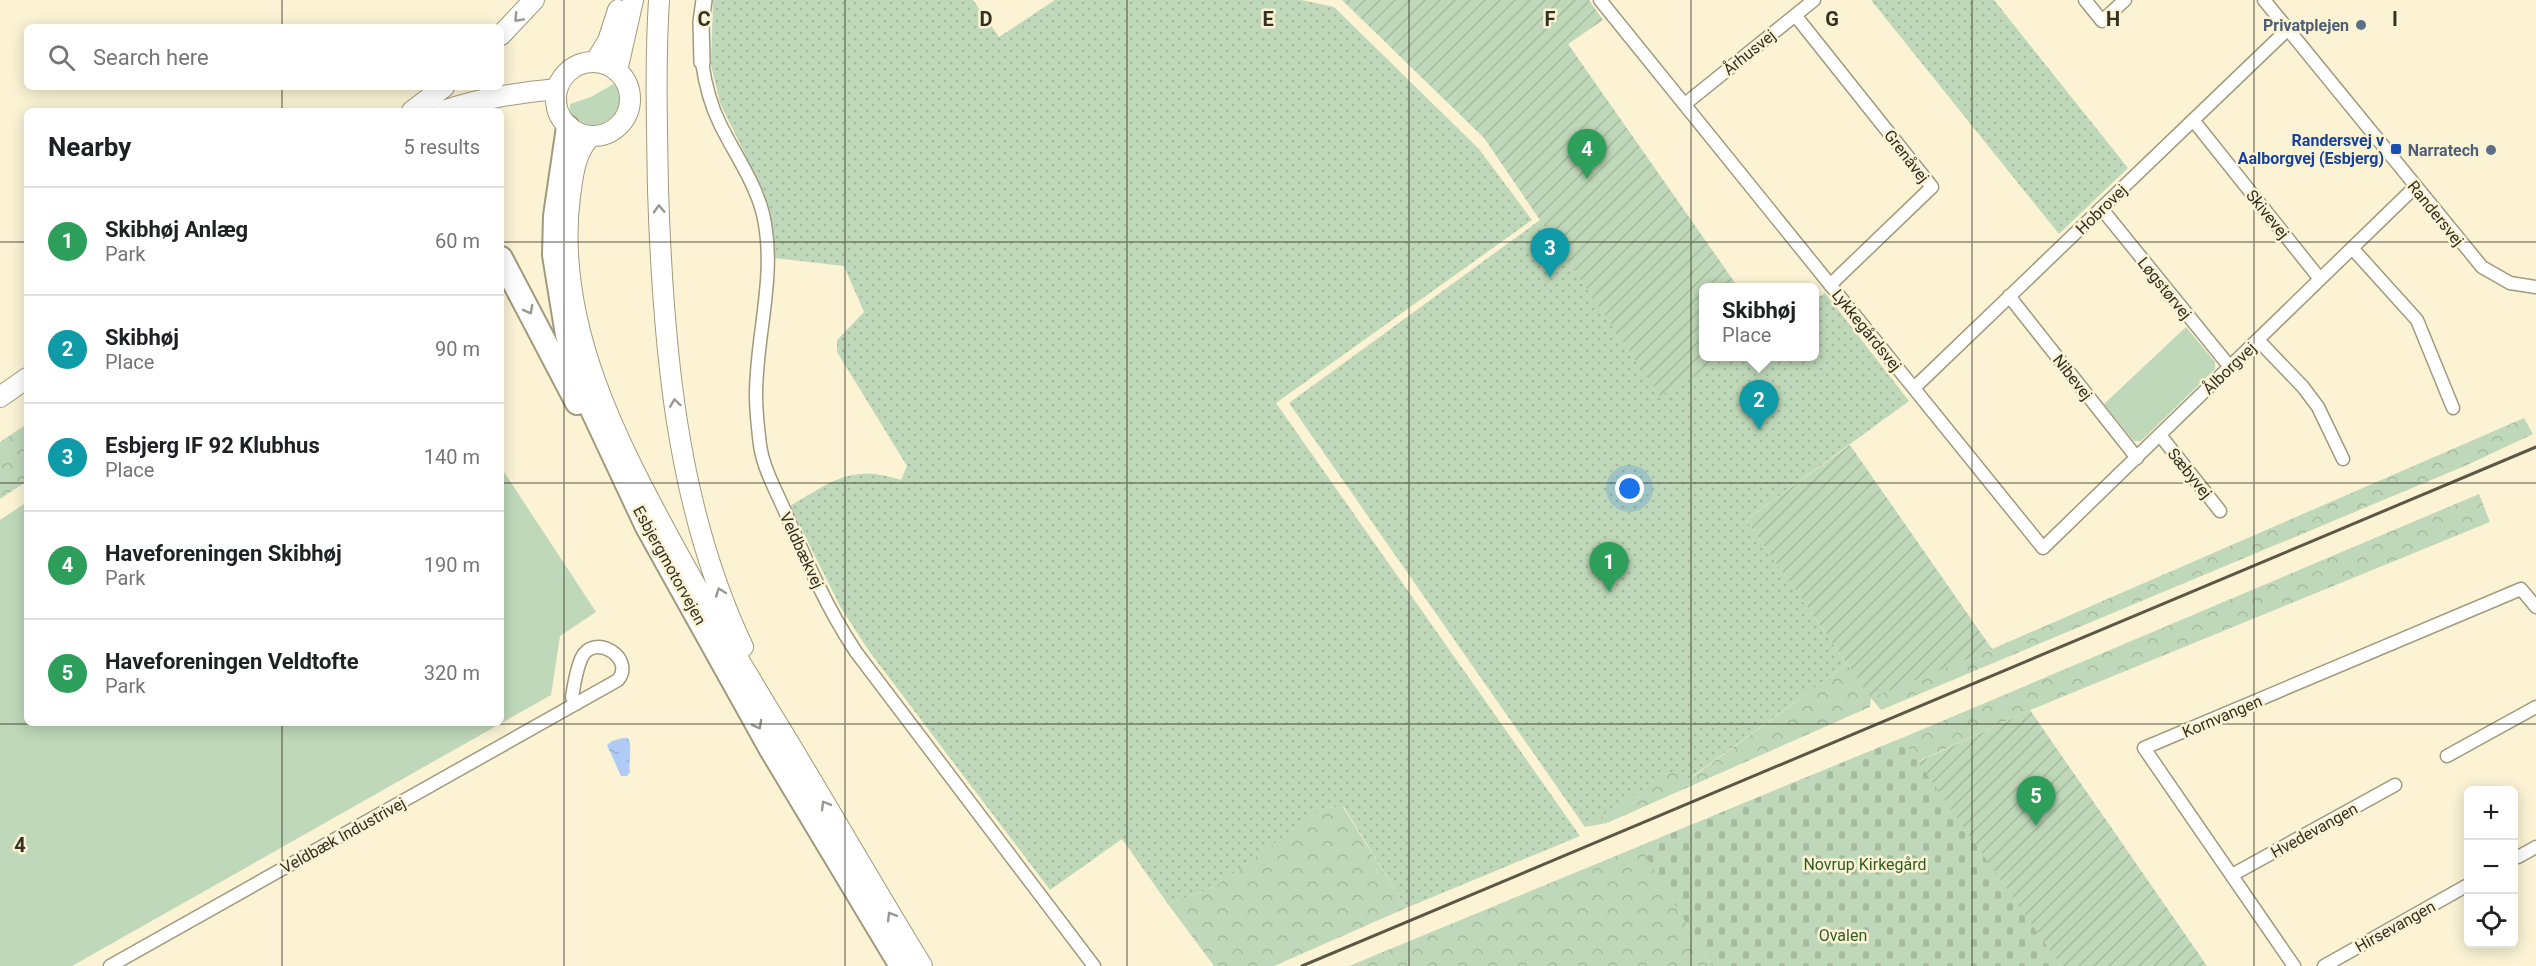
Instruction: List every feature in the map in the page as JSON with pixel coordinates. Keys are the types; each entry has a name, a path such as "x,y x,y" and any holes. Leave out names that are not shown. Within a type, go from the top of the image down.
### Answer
{"highway":[{"path":"504,32 534,0"},
{"path":"595,62 608,41 620,0"},
{"path":"617,71 633,0"},
{"path":"659,0 657,124 659,223 667,335 681,443 700,532 721,594 737,635 788,741"},
{"path":"595,62 610,66 617,71 624,78 630,98 625,117 611,131 591,136 582,135 568,127 558,112 556,96 570,69 577,65 595,62"},
{"path":"416,108 440,90"},
{"path":"452,108 509,94 556,96"},
{"path":"501,108 556,96"},
{"name":"Esbjergmotorvejen","path":"568,127 557,195 554,255 565,326 592,410 647,527 770,748 901,966"},
{"name":"Esbjergmotorvejen","path":"591,136 582,144 572,183 569,206 568,266 578,330 597,387 623,448 658,517 732,652 788,741 922,966"},
{"path":"504,264 603,452 647,527"},
{"path":"0,397 24,380"},
{"path":"0,412 24,396"}],"street":[{"path":"702,62 701,22 704,0"},
{"name":"Århusvej","path":"1685,104 1814,0"},
{"path":"2085,0 2102,21 2125,0"},
{"name":"Randersvej","path":"2264,0 2482,267 2510,283 2536,287"},
{"name":"Lykkegårdsvej","path":"1605,2 2043,548"},
{"name":"Grenåvej","path":"1796,15 1932,187 1830,285"},
{"name":"Hobrovej","path":"1914,388 2288,30"},
{"name":"Veldbækvej","path":"702,62 708,92 718,121 753,187 763,212 768,242 769,276 756,394 760,447 797,540 829,609 856,651 1094,966"},
{"name":"Skivevej","path":"2193,120 2320,279"},
{"name":"Ålborgvej","path":"2043,548 2415,187"},
{"name":"Løgstørvej","path":"2101,208 2230,367"},
{"path":"2352,248 2417,320 2453,408"},
{"name":"Nibevej","path":"2009,296 2137,458"},
{"path":"2258,340 2303,387 2318,407 2343,459"},
{"name":"Sæbyvej","path":"2160,435 2220,511"},
{"name":"Kornvangen","path":"2294,966 2144,748 2521,589 2536,607"},
{"name":"Veldbæk Industrivej","path":"110,966 576,704 618,680 621,676 622,664 612,651 599,646 591,648 581,659 572,697 576,704"},
{"path":"2447,756 2536,707"},
{"name":"Hvedevangen","path":"2232,875 2396,785"},
{"path":"2518,856 2536,847"},
{"name":"Hirsevangen","path":"2324,966 2464,887"}],"green space":[{"path":"713,0 973,0 999,37 1055,0 1301,0 1334,7 1479,149 1532,220 1276,403 1580,836 1406,908 1344,807 1323,808 1214,887 1168,904 1122,839 1050,890 869,651 841,608 790,506 842,478 868,474 901,480 907,466 837,352 837,340 864,312 844,266 774,258 765,195 720,103 711,65"},
{"path":"1342,0 1589,0 1603,20 1568,44 1735,283 1699,283 1699,361 1721,361 1660,396 1484,138"},
{"path":"1871,0 1994,0 2128,168 2059,234"},
{"path":"615,83 619,95 619,106 615,115 608,121 590,126 570,114 570,104 591,97"},
{"path":"1540,220 1660,395 1721,361 1819,361 1819,297 1825,293 1909,401 1746,520 1847,664 1689,779 1670,772 1585,827 1289,403"},
{"path":"2186,327 2215,362 2215,369 2141,441 2134,441 2104,404"},
{"path":"2524,418 2533,434 2467,465 1881,710 1871,698 1870,707 1607,823 1585,827 1670,771 1690,779 1847,664 1871,697 1992,649"},
{"path":"24,426 24,483 0,499 0,442"},
{"path":"1850,445 1992,649 1871,698 1746,520"},
{"path":"504,472 596,612 560,636 551,695 504,722"},
{"path":"2479,494 2490,522 2030,710 1919,761 1668,892 1712,966 1349,966 1902,738"},
{"path":"24,504 24,726 496,726 72,966 0,966 0,520"},
{"path":"2030,710 2207,966 2061,966 1918,762"},
{"name":"Novrup Kirkegård","path":"1902,738 2061,966 1712,966 1640,846"},
{"path":"1343,807 1406,908 1274,966 1214,966 1168,904 1214,887 1322,808"}],"water":[{"path":"628,738 630,746 630,772 627,776 621,776 607,745"}],"railway":[{"path":"1302,966 2536,447"}],"place":[{"name":"Privatplejen","path":"2361,25"},
{"name":"Randersvej v Aalborgvej (Esbjerg)","path":"2396,149"},
{"name":"Narratech","path":"2491,150"},
{"name":"Haveforeningen Skibhøj","path":"1587,179"},
{"name":"Esbjerg IF 92 Klubhus","path":"1550,278"},
{"name":"Skibhøj","path":"1759,430"},
{"name":"Skibhøj Anlæg","path":"1609,592"},
{"name":"Haveforeningen Veldtofte","path":"2036,826"}],"park label":[{"name":"Ovalen","path":"1843,935"}]}
